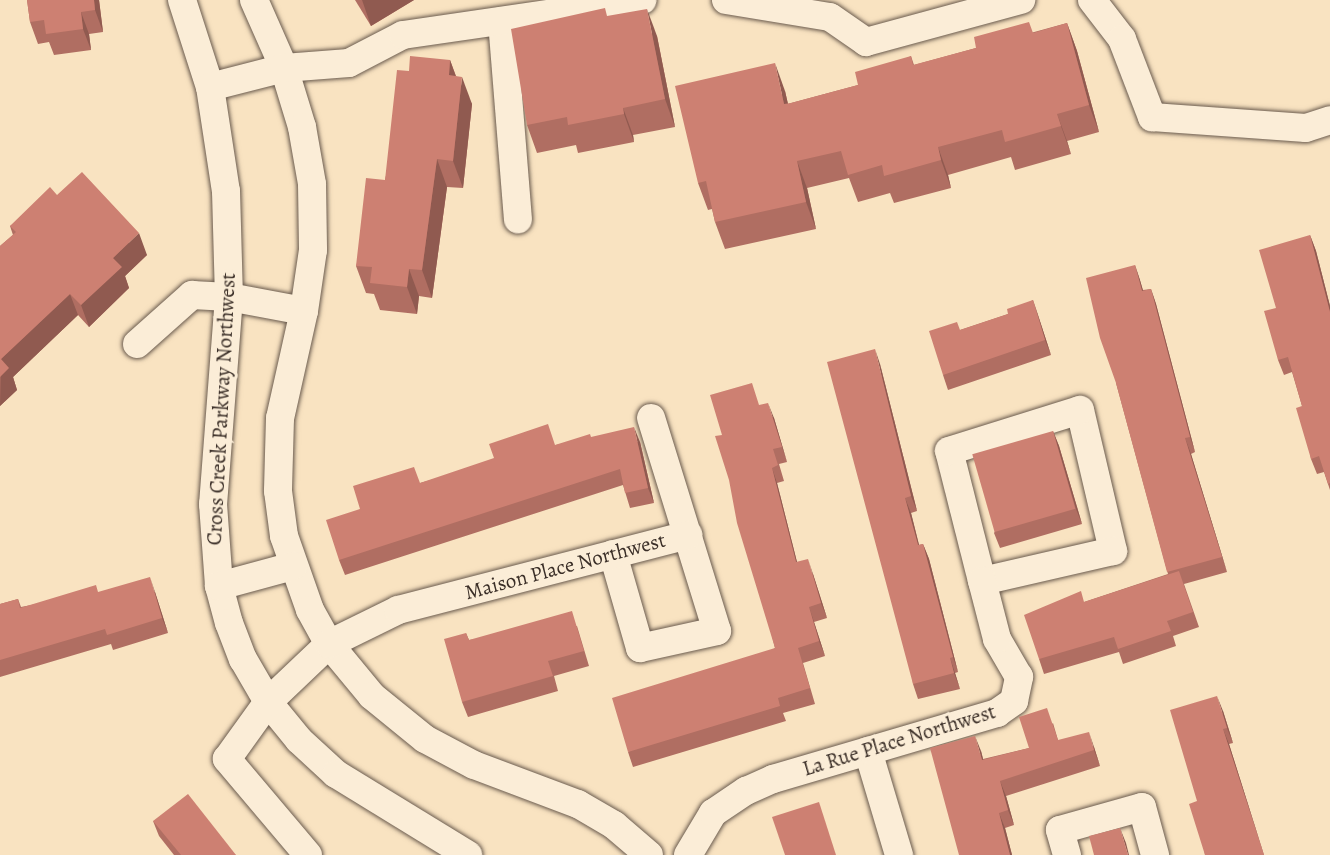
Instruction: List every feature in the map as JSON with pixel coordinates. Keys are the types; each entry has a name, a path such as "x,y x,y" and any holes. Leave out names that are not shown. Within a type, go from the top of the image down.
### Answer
{"street":[{"name":"Cross Creek Parkway Northwest","path":"182,0 210,87 226,191 229,297 213,504 219,586 243,659 268,702 299,740 336,774 468,855"},
{"path":"254,0 284,68 302,127 312,184 313,249 304,311 280,418 278,491 293,566 330,644 372,696 425,739 474,765 578,804 640,852"},
{"path":"210,87 284,68 349,63 403,35 512,13 642,0"},
{"path":"726,0 836,8 866,42 1020,0"},
{"path":"1092,0 1122,39 1152,117 1306,128 1330,120"},
{"path":"512,13 518,219"},
{"path":"137,344 192,295 229,297 304,311"},
{"name":"La Rue Place Northwest","path":"688,855 713,813 746,791 773,779 997,713 1014,700 1019,677 997,639 982,581 949,451 1080,410 1113,551 982,581"},
{"name":"Maison Place Northwest","path":"308,855 226,759 268,702 330,644 398,610 688,534 651,418"},
{"path":"613,554 640,648 717,631 688,534"},
{"path":"219,586 293,566"},
{"path":"868,751 899,855"},
{"path":"1067,855 1060,830 1142,807 1155,855"}],"building":[{"path":"27,0 94,0 95,10 81,12 83,29 46,34 44,20 30,22"},
{"path":"605,8 607,16 647,9 665,99 623,108 624,114 568,125 567,117 527,125 511,29"},
{"path":"1029,22 1033,33 1067,23 1089,105 1057,114 1061,126 1005,142 1002,130 938,147 941,160 884,176 882,165 848,175 841,151 797,161 806,202 715,222 706,181 698,183 675,86 775,63 784,104 791,103 858,85 855,72 911,56 913,65 976,48 974,37"},
{"path":"410,56 450,60 449,75 462,77 453,161 437,159 422,270 409,269 407,287 370,283 372,267 356,266 366,178 385,180 397,70 409,71"},
{"path":"82,172 139,233 113,258 122,267 81,305 70,294 1,359 9,368 0,377 0,246 16,232 10,226 50,187 57,195"},
{"path":"1310,235 1330,312 1330,483 1328,484 1319,456 1311,459 1296,408 1302,406 1288,357 1278,360 1264,311 1276,308 1259,250"},
{"path":"1135,265 1142,291 1151,289 1190,437 1185,438 1222,557 1167,572 1116,383 1100,338 1086,278"},
{"path":"1033,300 1045,340 943,375 929,331 957,322 960,330 1008,314 1007,309"},
{"path":"875,349 911,496 905,498 918,545 923,544 953,657 950,658 954,673 913,684 827,362"},
{"path":"752,383 759,405 768,403 782,447 773,449 778,465 772,468 796,562 808,559 821,603 809,607 819,641 798,648 810,688 778,698 780,706 628,752 612,698 775,648 737,523 729,480 715,436 722,435 710,395"},
{"path":"548,424 555,445 590,434 591,437 634,427 648,488 625,493 620,469 339,560 326,520 360,509 353,486 414,467 420,483 494,458 489,444"},
{"path":"1053,431 1075,509 995,532 972,454"},
{"path":"1179,571 1193,612 1167,621 1171,631 1118,649 1114,637 1039,659 1024,615 1081,591 1084,602"},
{"path":"150,577 162,618 107,635 105,629 0,660 0,604 18,599 20,608 96,585 98,592"},
{"path":"572,611 584,651 548,661 553,676 462,702 444,639 466,633 469,640"},
{"path":"1217,696 1227,728 1223,729 1264,855 1205,855 1189,804 1197,801 1170,710"},
{"path":"1047,708 1058,740 1089,732 1094,750 1000,781 1008,810 999,813 1010,855 959,855 930,748 975,736 982,760 1029,748 1019,717"},
{"path":"188,794 236,855 181,855 153,821"},
{"path":"819,802 836,855 785,855 772,817"},
{"path":"1120,828 1128,855 1094,855 1089,836"}]}
